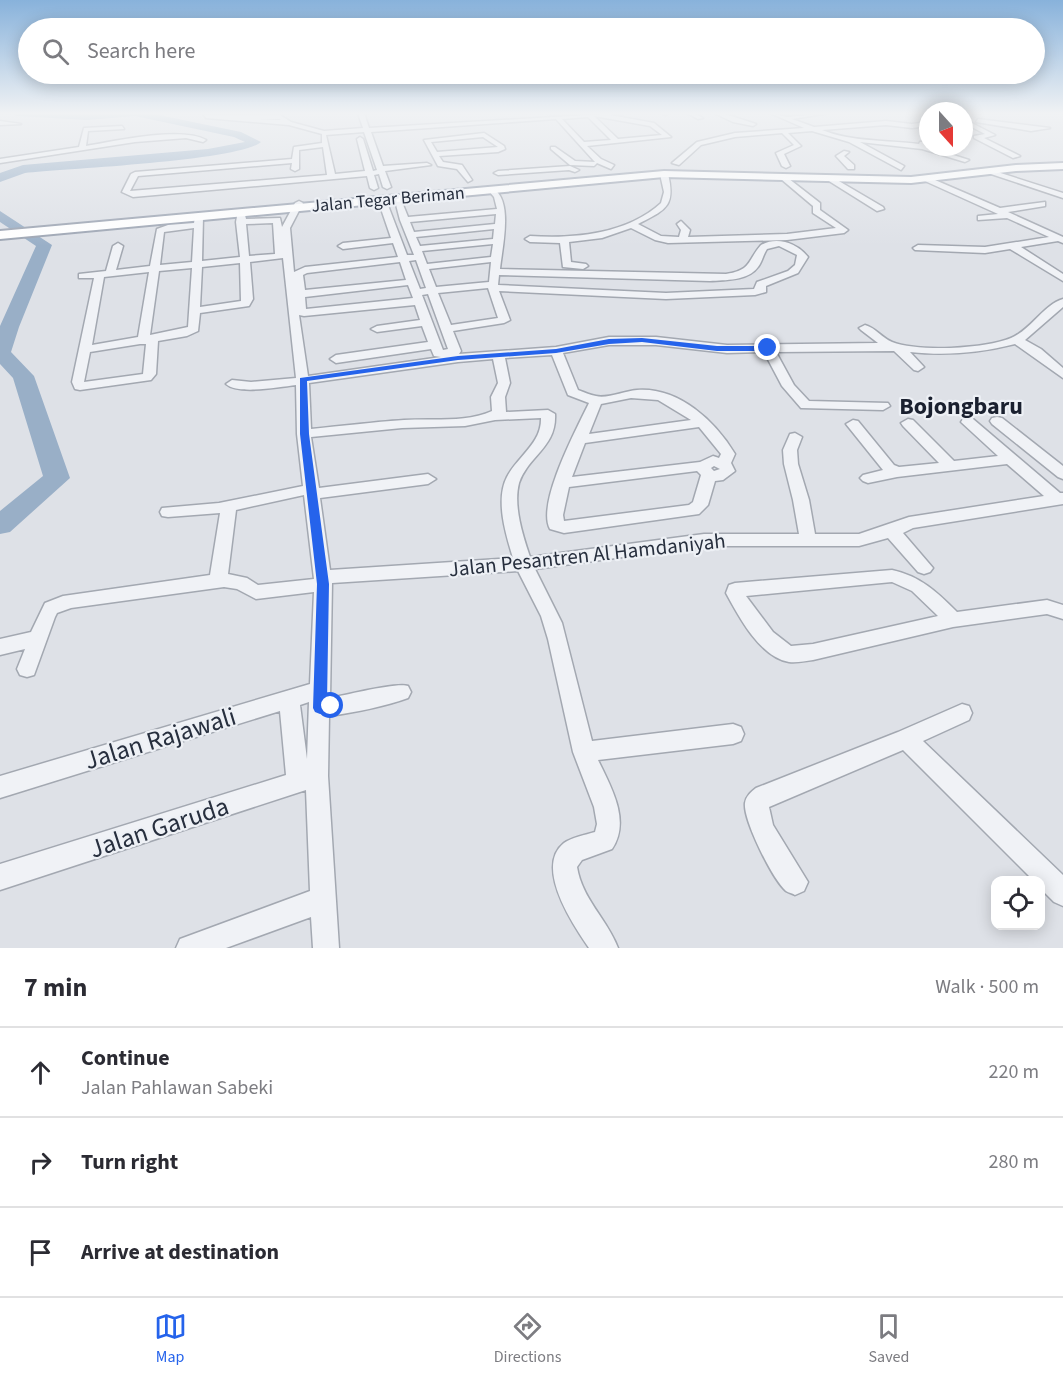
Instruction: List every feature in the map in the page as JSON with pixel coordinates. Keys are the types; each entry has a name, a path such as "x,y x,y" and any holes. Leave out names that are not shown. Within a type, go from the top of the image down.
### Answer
{"main road":[{"path":"990,158 1000,157"},
{"path":"1027,157 1059,161"},
{"name":"Jalan Tegar Beriman","path":"935,164 1001,160 1059,161"},
{"name":"Jalan Tegar Beriman","path":"785,171 832,179 928,179 1059,161"},
{"name":"Jalan Tegar Beriman","path":"74,224 199,221 241,217 301,199 398,204 499,183 676,163 751,171 906,177 1059,161"},
{"name":"Jalan Tegar Beriman","path":"444,182 468,180 499,183 528,173 575,170 596,164 619,170 898,172 965,162"},
{"name":"Jalan Tegar Beriman","path":"0,230 301,199 499,183 664,174 851,167 916,167"},
{"name":"Jalan Tegar Beriman","path":"368,188 392,186"}],"street":[{"path":"0,161 22,157"},
{"path":"295,157 295,181"},
{"path":"328,157 331,176"},
{"path":"365,157 369,173 368,188"},
{"path":"377,157 381,170 392,186"},
{"path":"436,157 442,165 459,167 468,180"},
{"path":"592,157 596,164"},
{"path":"676,163 682,157"},
{"path":"631,224 658,238 681,240 787,237 844,230 816,211 817,205 785,171 781,157"},
{"path":"841,157 851,167"},
{"path":"882,157 901,168"},
{"path":"954,157 965,162"},
{"path":"554,159 565,158 573,163 596,164"},
{"path":"294,161 135,174 126,192 133,195 295,181 427,165"},
{"path":"489,165 511,163"},
{"path":"210,178 213,168"},
{"path":"284,171 295,171"},
{"path":"991,171 1061,194"},
{"path":"530,239 564,241 605,235 631,224 663,206 667,195 664,174"},
{"path":"816,178 859,204"},
{"path":"832,179 880,209"},
{"path":"928,179 1061,239"},
{"path":"446,329 504,320 494,286 501,212 498,197 499,183"},
{"path":"130,185 142,184"},
{"path":"981,218 1040,205 1037,197 1061,194"},
{"path":"301,199 286,228 291,294 303,380 304,434 322,580 320,699 308,779"},
{"path":"398,204 454,351 448,357"},
{"path":"384,205 438,353 448,357"},
{"path":"404,220 501,212"},
{"path":"1003,213 1025,213"},
{"path":"84,276 244,259 280,256 279,222 272,219 241,217 244,259 246,302 194,310"},
{"path":"86,349 147,340 194,329 199,221 160,231 153,269 147,340 150,374 147,377 80,386 78,382 86,349 105,274 118,246"},
{"path":"671,250 680,248 686,230 681,224"},
{"path":"410,235 500,226"},
{"path":"918,248 978,250 1061,239"},
{"path":"343,246 397,240"},
{"path":"700,250 703,240"},
{"path":"564,241 566,265 614,272"},
{"path":"419,258 498,242"},
{"path":"300,294 416,292 494,286 666,296 721,294 760,291 761,284 780,276 790,275 798,270 803,257 802,254 787,246 768,244 762,249 752,268 738,274 710,278 614,272 495,272"},
{"path":"1011,246 1063,278"},
{"path":"416,292 304,313 301,311 298,274 301,271 404,259 496,259"},
{"path":"752,268 780,276"},
{"path":"609,293 614,272"},
{"path":"710,278 721,294"},
{"path":"232,384 251,386 448,357 556,351 598,342 642,340 717,348 893,346 941,352 963,351 995,346 1017,339 1063,302"},
{"path":"1049,314 1063,321"},
{"path":"377,329 427,322"},
{"path":"865,328 893,346 918,367"},
{"path":"1017,339 1063,374"},
{"path":"336,359 435,345"},
{"path":"768,348 799,400 806,405 883,406"},
{"path":"556,351 573,392 596,401 639,394 655,395 704,422 723,444 728,454 723,463 728,468 727,474 718,477 706,470 562,483"},
{"path":"495,416 499,414 498,397 504,383 504,354"},
{"path":"596,401 562,483 554,519 556,525 564,527 693,510 700,505 706,470"},
{"path":"304,434 403,424 470,421 495,416 548,414 548,429 512,481 510,493 512,516 524,564 553,622 584,752 605,803 610,823 607,835 599,844 576,850 567,858 564,868 572,895 605,948"},
{"path":"998,421 1063,474"},
{"path":"581,439 704,422"},
{"path":"968,422 1060,499"},
{"path":"908,423 951,466"},
{"path":"853,424 889,468 897,472"},
{"path":"795,437 790,450 791,464 801,500 808,542"},
{"path":"868,478 897,472 1010,459"},
{"path":"168,512 229,506 311,492 428,479"},
{"name":"Jalan Pesantren Al Hamdaniyah","path":"218,580 234,581 256,592 322,580 524,564 704,540 808,542 859,540 892,531 909,523 1060,499"},
{"path":"27,669 37,638 51,608 69,601 218,580 229,506"},
{"path":"892,531 924,568"},
{"path":"953,620 907,578 892,576 735,590 735,594 772,644 792,655 953,620 1047,607 1063,612"},
{"path":"0,647 37,638"},
{"name":"Jalan Rajawali","path":"0,787 289,699 362,702 401,692"},
{"path":"289,699 308,779 325,899 326,948"},
{"path":"795,882 763,829 756,813 757,802 783,787 906,739 962,713"},
{"path":"584,752 733,734"},
{"path":"906,739 1061,887"},
{"name":"Jalan Garuda","path":"0,877 308,779"},
{"path":"189,948 325,899"}],"waterway":[{"path":"0,178 23,169 159,157"},
{"path":"0,215 44,245 9,327 1,353 23,376 57,478 0,525"}],"district":[{"name":"Bojongbaru","path":"961,406"}],"route":[{"path":"331,706 320,708 323,584 304,434 303,380 458,358 556,351 609,341 642,340 727,349 768,348"}]}
